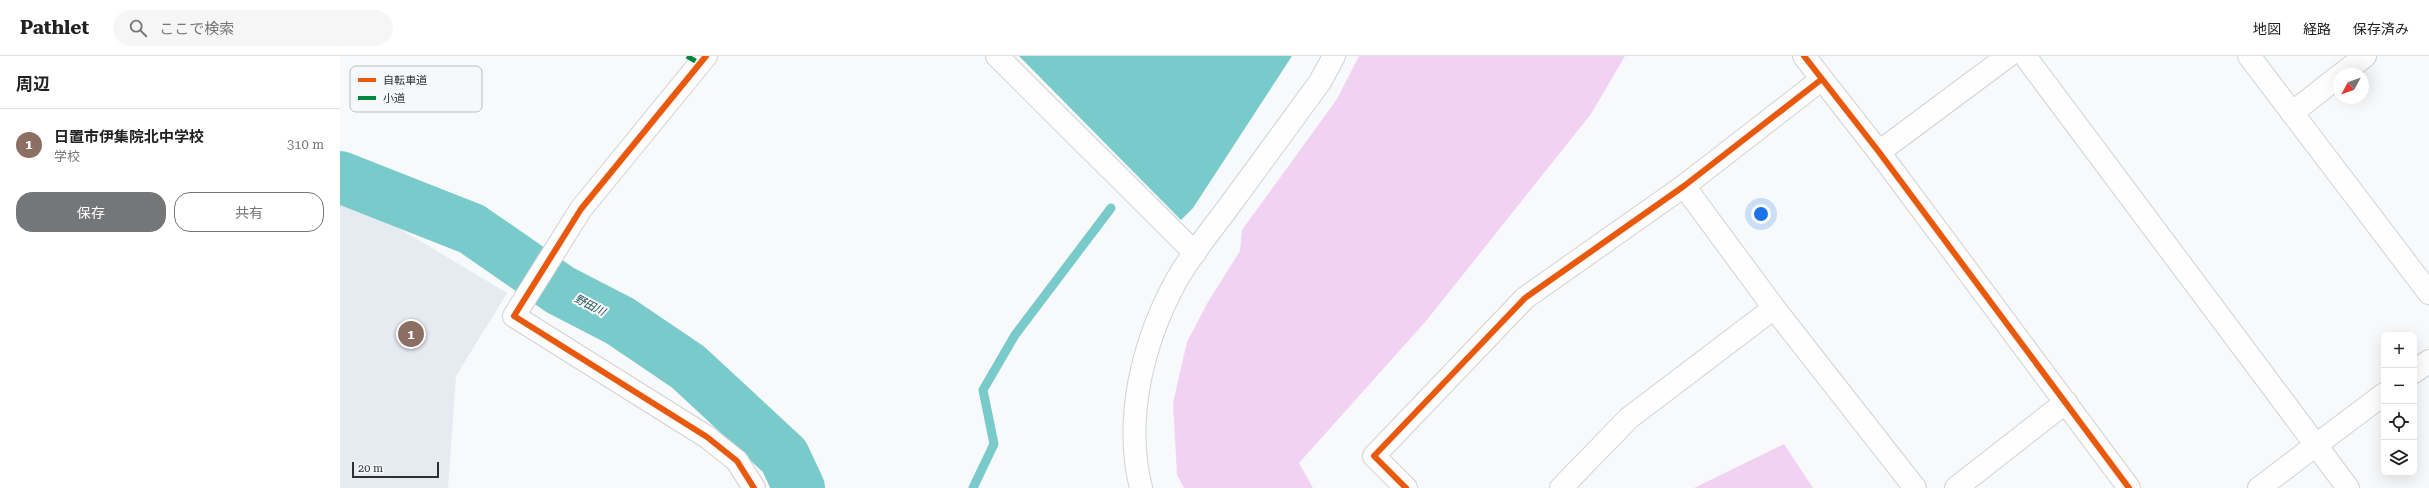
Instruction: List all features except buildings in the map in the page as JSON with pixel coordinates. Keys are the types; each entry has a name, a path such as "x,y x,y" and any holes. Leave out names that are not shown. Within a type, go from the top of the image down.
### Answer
{"street":[{"path":"706,56 581,209 514,316 707,437 737,461 754,488"},
{"path":"997,56 1194,253"},
{"path":"1141,488 1136,467 1136,419 1141,369 1175,284 1194,253 1320,82 1334,56"},
{"path":"1804,56 1879,152 2129,488"},
{"path":"1879,152 2008,56"},
{"path":"2025,56 2315,446 2348,488"},
{"path":"2249,56 2429,294"},
{"path":"2350,68 2365,56"},
{"path":"1406,488 1374,456 1525,298 1684,186 1822,79"},
{"path":"2292,113 2333,81"},
{"path":"1684,186 1774,308 1915,488"},
{"path":"1561,488 1629,418 1774,308"},
{"path":"2417,370 2429,361"},
{"path":"2259,488 2381,396"},
{"path":"1956,488 2066,402"}],"shaded area":[{"path":"1359,56 1625,56 1591,114 1426,321 1299,463 1313,488 1184,488 1177,475 1173,403 1187,342 1208,302 1240,251 1242,230 1337,99"},
{"path":"340,199 378,216 507,293 456,376 448,488 340,488"},
{"path":"1784,444 1813,488 1694,488"}],"water":[{"path":"1019,56 1292,56 1193,208 1181,220"}],"waterway":[{"name":"野田川","path":"340,177 472,229 560,290 620,321 688,367 784,456 799,488"},
{"path":"973,488 994,444 983,390 1015,335 1111,208"}],"marked path":[{"path":"687,56 700,64"}],"cycle path":[{"path":"706,56 581,209 514,316 707,437 737,461 754,488"},
{"path":"1804,56 1879,152 2129,488"},
{"path":"1406,488 1374,456 1525,298 1684,186 1822,79"}],"place":[{"name":"日置市伊集院北中学校","path":"411,334"}]}
